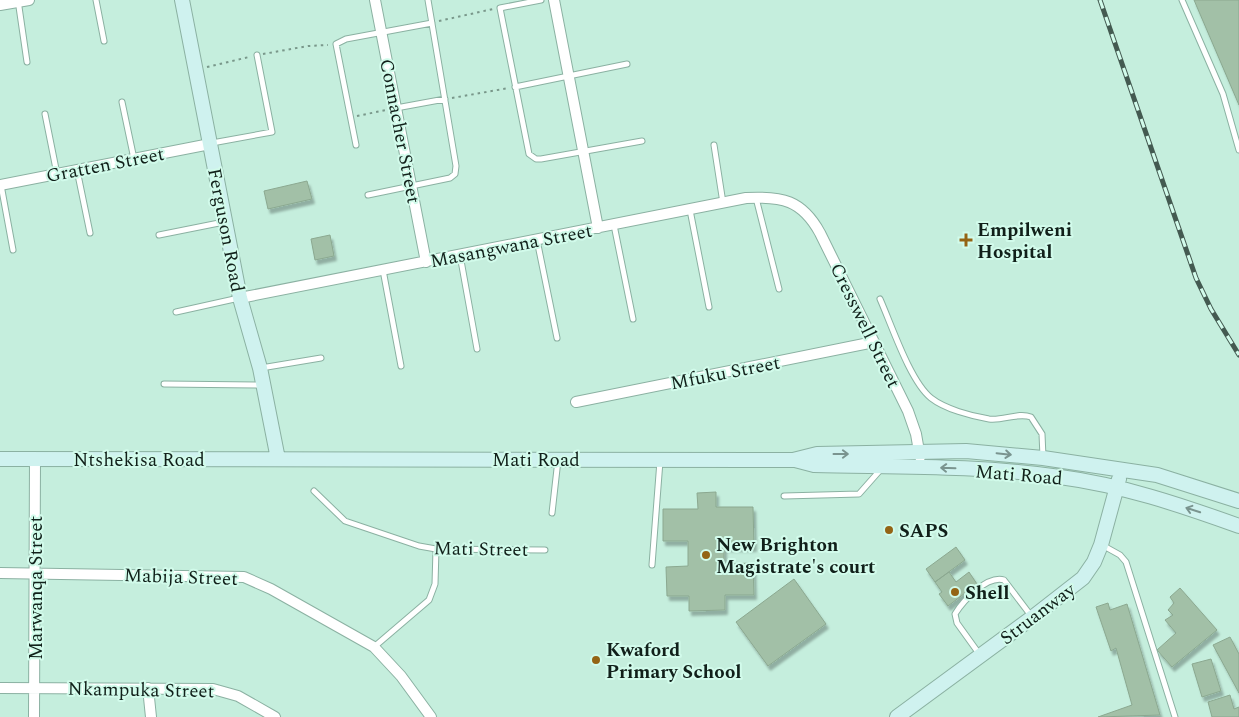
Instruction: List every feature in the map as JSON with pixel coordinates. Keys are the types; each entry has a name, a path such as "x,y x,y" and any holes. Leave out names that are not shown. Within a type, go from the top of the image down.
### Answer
{"street":[{"name":"Ferguson Road","path":"182,0 197,69 224,222 240,298 260,368 278,459"},
{"name":"Connacher Street","path":"375,0 426,262"},
{"path":"554,0 598,228"},
{"path":"0,6 22,1"},
{"name":"Gratten Street","path":"0,185 210,144"},
{"name":"Masangwana Street","path":"240,298 723,203 756,198 783,199"},
{"name":"Cresswell Street","path":"783,199 804,210 814,221 913,423 920,468"},
{"name":"Mfuku Street","path":"576,402 874,342"},
{"name":"Mati Road","path":"278,459 793,460 814,465 874,462 919,452 966,450 1121,468 1157,475 1239,501"},
{"name":"Ntshekisa Road","path":"0,458 278,459"},
{"name":"Marwanqa Street","path":"34,717 35,459"},
{"name":"Mati Road","path":"874,462 920,468 1038,474 1116,487 1239,526"},
{"name":"Struanway","path":"897,717 1033,618 1083,578 1094,562 1101,545 1121,468"},
{"name":"Mabija Street","path":"0,573 244,577 374,647 400,676 431,717"},
{"name":"Nkampuka Street","path":"0,688 225,690 275,717"},
{"path":"148,688 152,717"}],"lane":[{"path":"96,0 104,41"},
{"path":"368,195 450,178 455,174 456,166 428,0"},
{"path":"541,0 500,8 528,148 533,157 541,159 642,141"},
{"path":"1182,0 1221,89 1239,150"},
{"path":"22,1 27,62"},
{"path":"356,145 335,45 339,41 432,23"},
{"path":"210,144 272,132 257,55"},
{"path":"515,87 627,64"},
{"path":"396,108 445,99"},
{"path":"122,102 134,159"},
{"path":"45,114 56,174"},
{"path":"714,145 723,203"},
{"path":"77,170 90,233"},
{"path":"0,185 13,250"},
{"path":"756,198 779,289"},
{"path":"690,210 709,307"},
{"path":"159,235 224,222"},
{"path":"614,225 633,319"},
{"path":"537,240 557,338"},
{"path":"460,255 477,349"},
{"path":"383,270 401,366"},
{"path":"176,312 240,298"},
{"path":"880,299 913,373 931,398 940,404 990,419 1025,415 1031,417 1042,434 1043,458"},
{"path":"260,368 321,358"},
{"path":"164,384 263,385"},
{"path":"552,513 558,459"},
{"path":"652,565 660,459"},
{"path":"784,496 857,494 868,484 874,462"},
{"path":"868,484 874,462"},
{"name":"Mati Street","path":"314,492 345,521 418,546 436,549 545,550"},
{"path":"1101,545 1120,555 1126,562 1175,717"},
{"path":"374,647 429,600 435,584 436,549"},
{"path":"980,656 957,623 955,614 988,582 994,579 1004,580 1033,618"}],"path":[{"path":"432,23 500,8"},
{"path":"197,69 257,55 308,46 335,45"},
{"path":"445,99 515,87"},
{"path":"350,117 396,108"}],"building":[{"path":"1194,0 1239,0 1239,105"},
{"path":"307,181 312,199 268,209 264,191"},
{"path":"330,235 334,256 315,260 311,239"},
{"name":"New Brighton Magistrate's court","path":"716,492 716,507 753,507 754,547 724,547 724,564 753,563 754,595 725,595 725,610 689,611 689,596 667,596 666,567 688,566 688,541 663,541 663,509 698,509 697,493"},
{"path":"956,547 965,560 935,582 926,569"},
{"path":"949,572 956,582 969,572 977,584 948,606 939,594 942,592 935,582"},
{"path":"794,579 826,624 768,666 736,622"},
{"path":"1180,588 1217,630 1172,667 1157,650 1176,633 1165,620 1173,615 1168,610 1174,603 1170,597"},
{"path":"1108,603 1110,610 1127,604 1160,715 1098,717 1132,705 1116,648 1111,651 1096,607"},
{"path":"1230,637 1239,654 1239,693 1213,645"},
{"path":"1211,659 1221,691 1202,697 1192,664"},
{"path":"1230,695 1234,709 1239,707 1239,717 1212,717 1208,702"}],"railway":[{"path":"1100,0 1196,278 1211,309 1239,355"}],"place":[{"name":"Empilweni Hospital","path":"966,240"},
{"name":"SAPS","path":"889,530"},
{"name":"New Brighton Magistrate's court","path":"706,555"},
{"name":"Shell","path":"955,592"},
{"name":"Kwaford Primary School","path":"596,660"}]}
